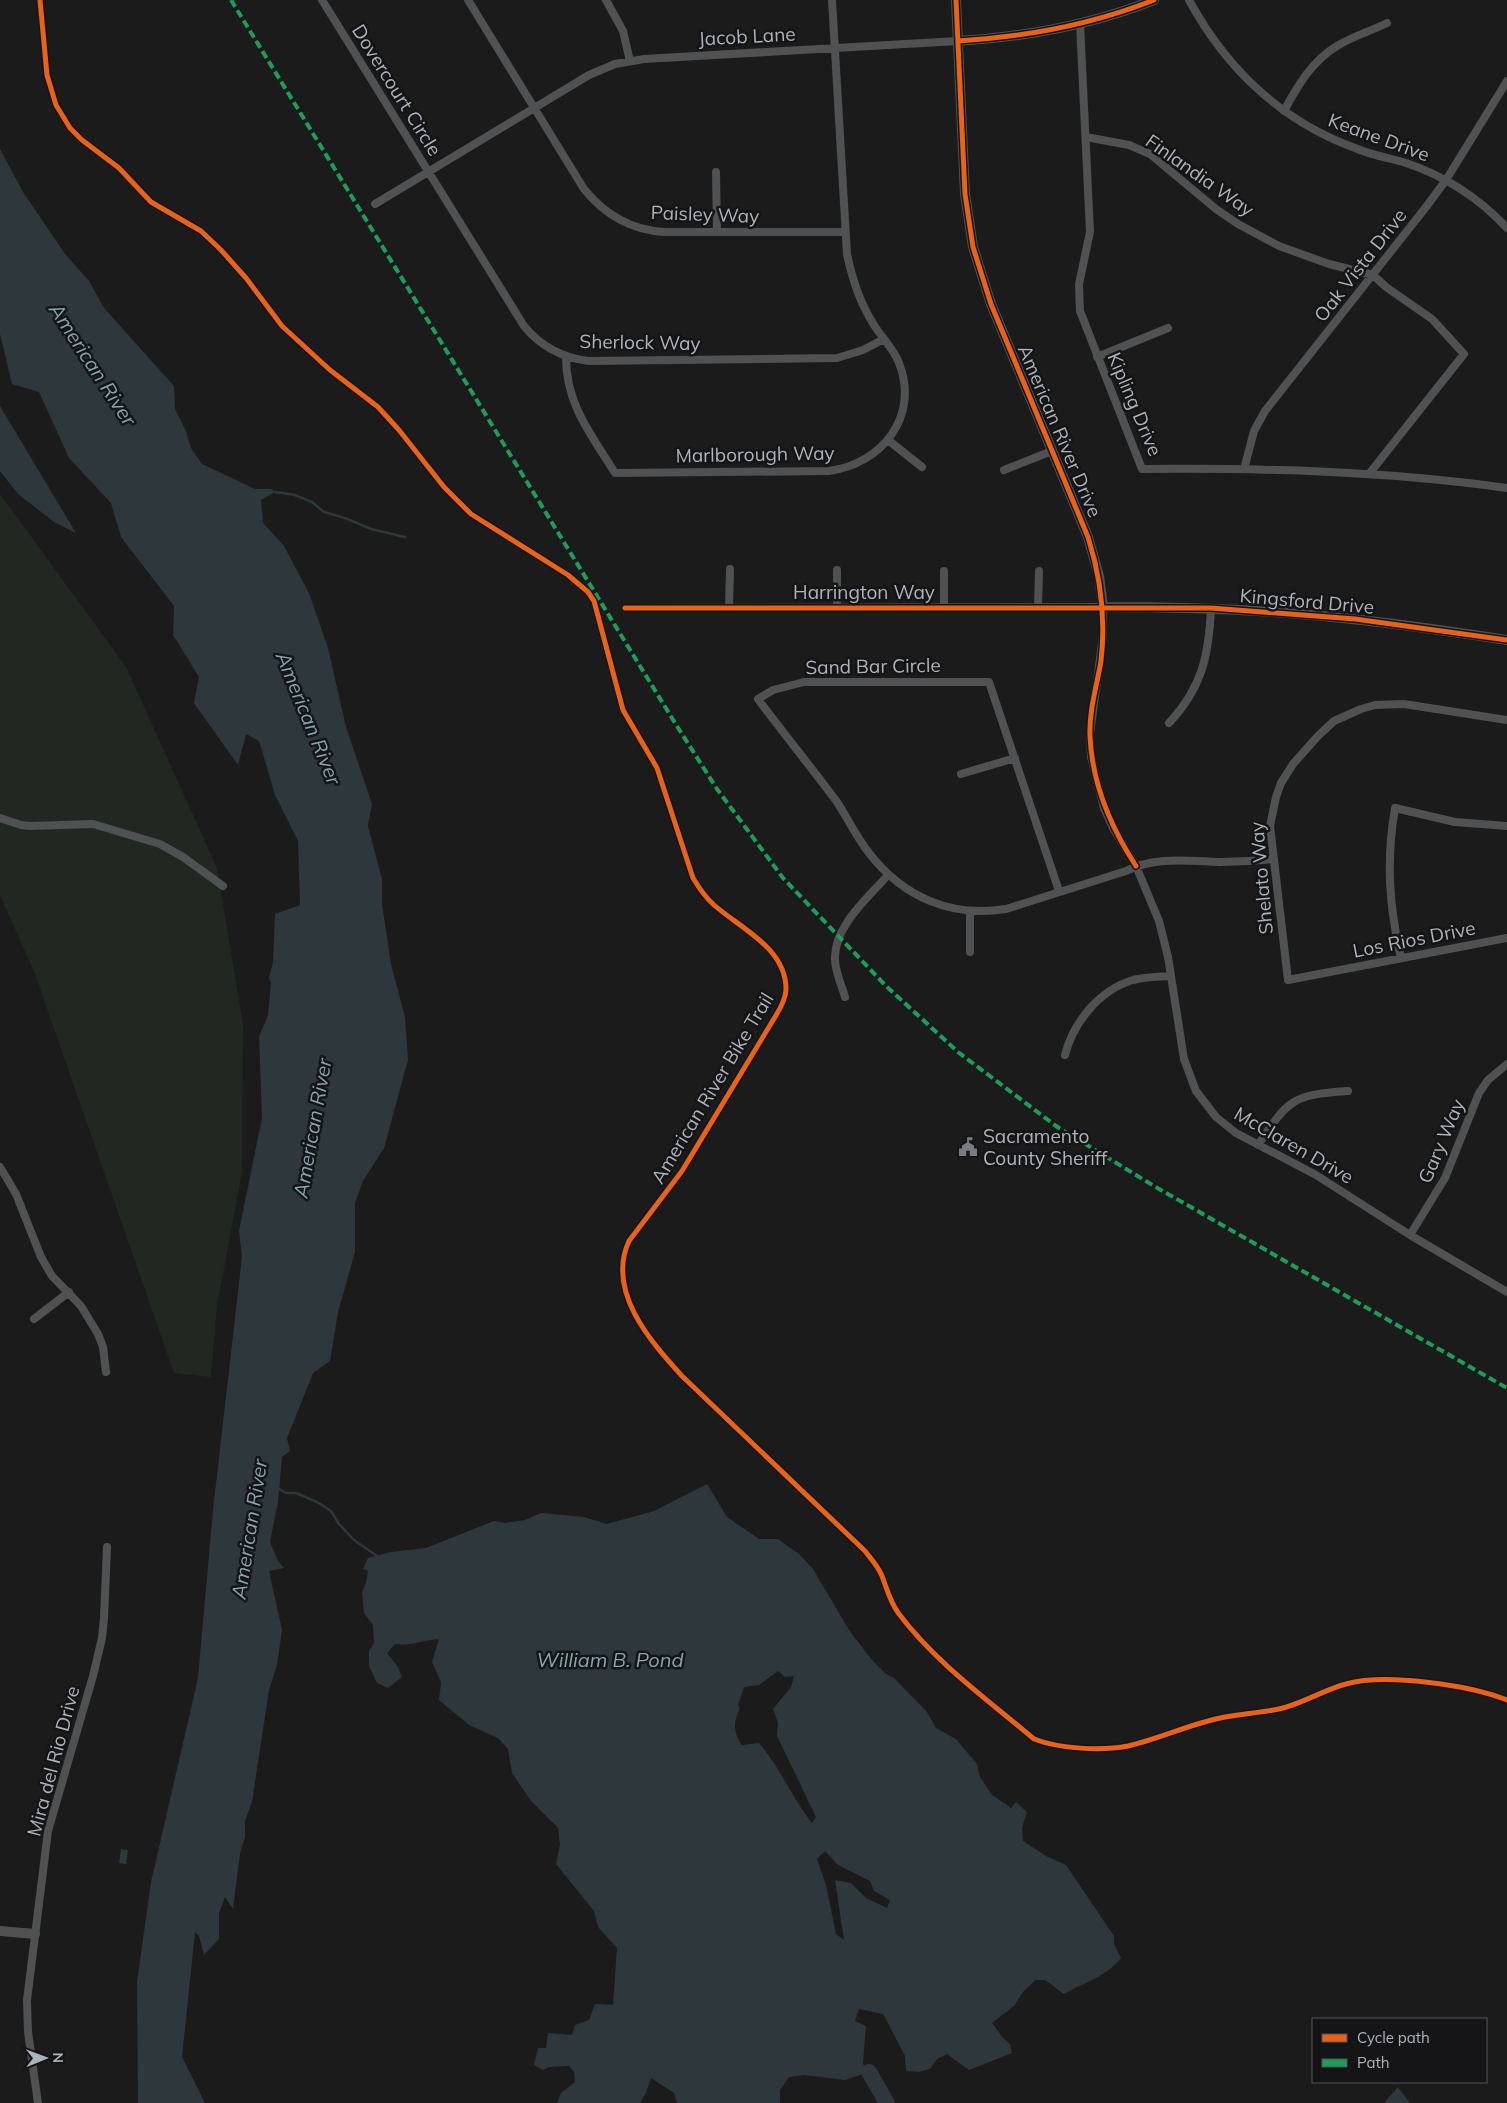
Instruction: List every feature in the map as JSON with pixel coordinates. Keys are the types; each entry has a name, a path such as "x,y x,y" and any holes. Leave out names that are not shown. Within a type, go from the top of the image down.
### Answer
{"street":[{"name":"Dovercourt Circle","path":"322,0 428,172"},
{"path":"468,0 534,108"},
{"path":"606,0 623,31 630,61"},
{"name":"Marlborough Way","path":"566,357 567,379 576,410 615,474 829,471 856,465 879,450 888,440 900,416 904,389 899,362 865,308 857,291 847,254 832,0"},
{"name":"American River Drive","path":"956,0 965,194 973,247 991,304 1088,537 1099,576 1103,607 1103,636 1090,734 1092,756 1104,808 1136,866"},
{"name":"Jacob Lane","path":"375,204 589,75 630,61 1020,36 1080,24 1154,0"},
{"name":"Keane Drive","path":"1189,0 1210,36 1236,69 1258,91 1284,111 1309,128 1337,142 1406,164 1446,180 1479,202 1507,228"},
{"path":"1284,111 1297,86 1318,60 1339,45 1387,23"},
{"name":"Kipling Drive","path":"1080,24 1090,232 1080,271 1078,298 1084,324 1142,469 1244,469 1369,474 1507,488"},
{"name":"Oak Vista Drive","path":"1244,469 1254,431 1261,418 1446,180 1507,81"},
{"name":"Paisley Way","path":"534,108 584,189 604,210 636,227 657,232 845,232"},
{"name":"Finlandia Way","path":"1086,137 1122,143 1150,154 1216,209 1238,224 1279,246 1329,264 1373,275 1386,287 1432,319 1464,354 1369,474"},
{"name":"Sherlock Way","path":"428,172 524,326 540,342 566,357 589,361 837,358 863,350 884,339"},
{"path":"716,172 717,232"},
{"path":"1097,357 1168,328"},
{"path":"888,440 922,467"},
{"name":"American River Drive","path":"1004,470 1052,451"},
{"path":"729,608 730,569"},
{"name":"Harrington Way","path":"837,570 837,607"},
{"name":"Harrington Way","path":"944,571 944,607"},
{"path":"1038,607 1039,571"},
{"name":"Harrington Way","path":"625,608 1103,607"},
{"name":"Kingsford Drive","path":"1103,607 1211,608 1355,619 1507,640"},
{"path":"1168,722 1189,697 1202,671 1209,643 1211,608"},
{"name":"Sand Bar Circle","path":"804,682 989,682 1015,758 1059,891 1006,909 990,912 954,908 911,893 888,875 868,852 837,803 758,699 773,690 804,682"},
{"name":"Shelato Way","path":"1327,972 1288,980 1270,826 1281,783 1293,764 1318,736 1334,722 1360,709 1389,704 1404,704 1507,720"},
{"path":"961,774 1015,758"},
{"path":"1402,958 1392,917 1388,877 1389,848 1395,808 1455,822 1507,826"},
{"path":"0,818 30,826 93,824 160,844 184,857 223,886"},
{"path":"1059,891 1126,871 1136,866 1170,860 1220,862 1274,859"},
{"name":"McClaren Drive","path":"1136,866 1159,921 1171,976 1184,1059 1196,1091 1205,1105 1236,1133 1339,1188 1410,1236 1507,1292"},
{"path":"845,997 835,959 839,938 847,922 888,875"},
{"path":"970,911 970,952"},
{"name":"Los Rios Drive","path":"1327,972 1507,938"},
{"path":"1065,1055 1075,1030 1103,996 1114,988 1133,980 1171,976"},
{"name":"Gary Way","path":"1410,1236 1445,1178 1479,1093 1488,1080 1507,1064"},
{"path":"1258,1145 1280,1114 1296,1100 1316,1094 1348,1091"},
{"path":"0,1167 16,1194 41,1257 52,1276 69,1292 85,1312 98,1334 103,1347 106,1372"},
{"path":"34,1319 69,1292"},
{"name":"Mira del Rio Drive","path":"38,2103 28,2032 27,2000 35,1934 48,1831 93,1676 102,1638 107,1547"},
{"path":"0,1930 35,1934"}],"shaded area":[{"path":"0,494 126,667 217,868 243,1024 242,1172 217,1306 211,1377 174,1373 35,974 0,895"}],"water":[{"name":"American River","path":"0,149 23,192 65,254 89,281 104,308 174,386 175,409 186,431 191,448 202,464 255,489 271,489 275,492 261,500 263,523 284,546 309,593 328,648 346,727 372,804 368,826 382,879 382,904 391,964 405,1017 408,1060 384,1148 363,1181 355,1203 355,1252 338,1312 330,1361 313,1373 287,1438 290,1451 282,1457 278,1502 270,1542 278,1561 284,1568 269,1571 282,1630 277,1665 269,1690 252,1802 245,1821 245,1837 240,1854 233,1909 225,1897 219,1913 219,1939 204,1955 199,1936 195,1932 182,2057 205,2103 138,2103 137,1982 151,1882 198,1678 213,1510 242,1257 239,1231 262,1118 259,1037 268,1015 271,983 269,978 273,962 275,914 300,905 298,841 275,795 259,741 246,734 238,765 194,703 199,677 173,635 174,606 121,537 111,503 69,458 39,392 12,384 0,334"},
{"path":"0,406 76,533 54,522 18,494 0,471"},
{"name":"William B. Pond","path":"707,1484 727,1517 759,1539 778,1539 799,1554 813,1569 849,1630 872,1660 886,1674 894,1678 927,1712 936,1728 956,1739 977,1764 980,1777 992,1795 1011,1808 1016,1802 1027,1812 1022,1828 1023,1841 1046,1856 1066,1865 1114,1936 1114,1944 1121,1958 1109,1970 1064,1994 1045,1980 1035,1980 1023,1992 1014,2006 992,2023 1010,2044 1012,2053 969,2070 947,2054 937,2059 930,2069 919,2072 906,2071 905,2056 883,2014 859,2009 855,2021 866,2026 863,2064 869,2072 845,2080 804,2075 789,2077 780,2090 780,2103 677,2103 674,2093 651,2078 640,2103 557,2103 561,2093 575,2082 574,2072 569,2066 549,2067 543,2070 534,2065 538,2048 546,2048 548,2033 572,2035 575,2025 589,2020 595,2004 613,2005 617,1948 598,1927 594,1911 556,1864 560,1845 558,1828 531,1801 512,1773 508,1749 498,1738 469,1725 439,1700 441,1682 432,1662 439,1639 395,1644 387,1653 398,1667 402,1677 388,1688 377,1683 369,1666 369,1651 374,1643 373,1625 364,1613 362,1592 368,1571 363,1569 368,1558 391,1552 426,1548 494,1521 505,1523 525,1520 541,1513 584,1517 607,1524 654,1511","holes":["778,1671 785,1677 794,1676 791,1687 773,1709 778,1723 777,1736 816,1817 812,1823 759,1743 742,1745 736,1732 735,1723 740,1708 738,1705 744,1687 759,1685","825,1851 838,1865 870,1881 874,1891 890,1900 887,1908 866,1898 851,1883 835,1880 844,1940 836,1934 826,1885 817,1859"]},
{"path":"121,1849 128,1850 126,1864 119,1863"},
{"path":"1398,2087 1410,2103 1384,2103"}],"waterway":[{"path":"275,492 295,495 312,502 324,512 345,518 371,529 405,537"},
{"path":"279,1489 286,1493 296,1493 317,1502 331,1511 339,1524 354,1540 377,1556"},
{"path":"869,2072 887,2103"}],"marked path":[{"path":"231,0 675,723 717,789 783,878 886,986 958,1052 1056,1126 1154,1186 1507,1388"}],"cycle path":[{"name":"American River Bike Trail","path":"40,0 47,75 56,105 70,128 82,140 119,168 151,202 201,231 221,250 246,278 282,326 330,370 378,407 399,430 444,487 471,514 568,575 588,592 594,601 623,710 657,768 693,878 711,902 760,940 778,962 784,975 786,989 781,1007 682,1171 629,1241 623,1260 623,1278 627,1296 635,1314 657,1347 682,1376 865,1551 880,1572 896,1609 929,1649 1034,1739 1068,1747 1117,1748 1148,1741 1217,1719 1288,1707 1337,1687 1363,1681 1404,1680 1450,1685 1507,1700"},
{"path":"956,0 965,194 973,247 991,304 1088,537 1092,552 1099,583 1103,629 1101,661 1091,717 1091,754 1104,804 1118,836 1136,866"},
{"path":"958,41 1033,33 1082,23 1154,0"},
{"path":"625,608 1211,608 1355,619 1507,640"}],"place":[{"name":"Sacramento County Sheriff","path":"968,1147"}]}
